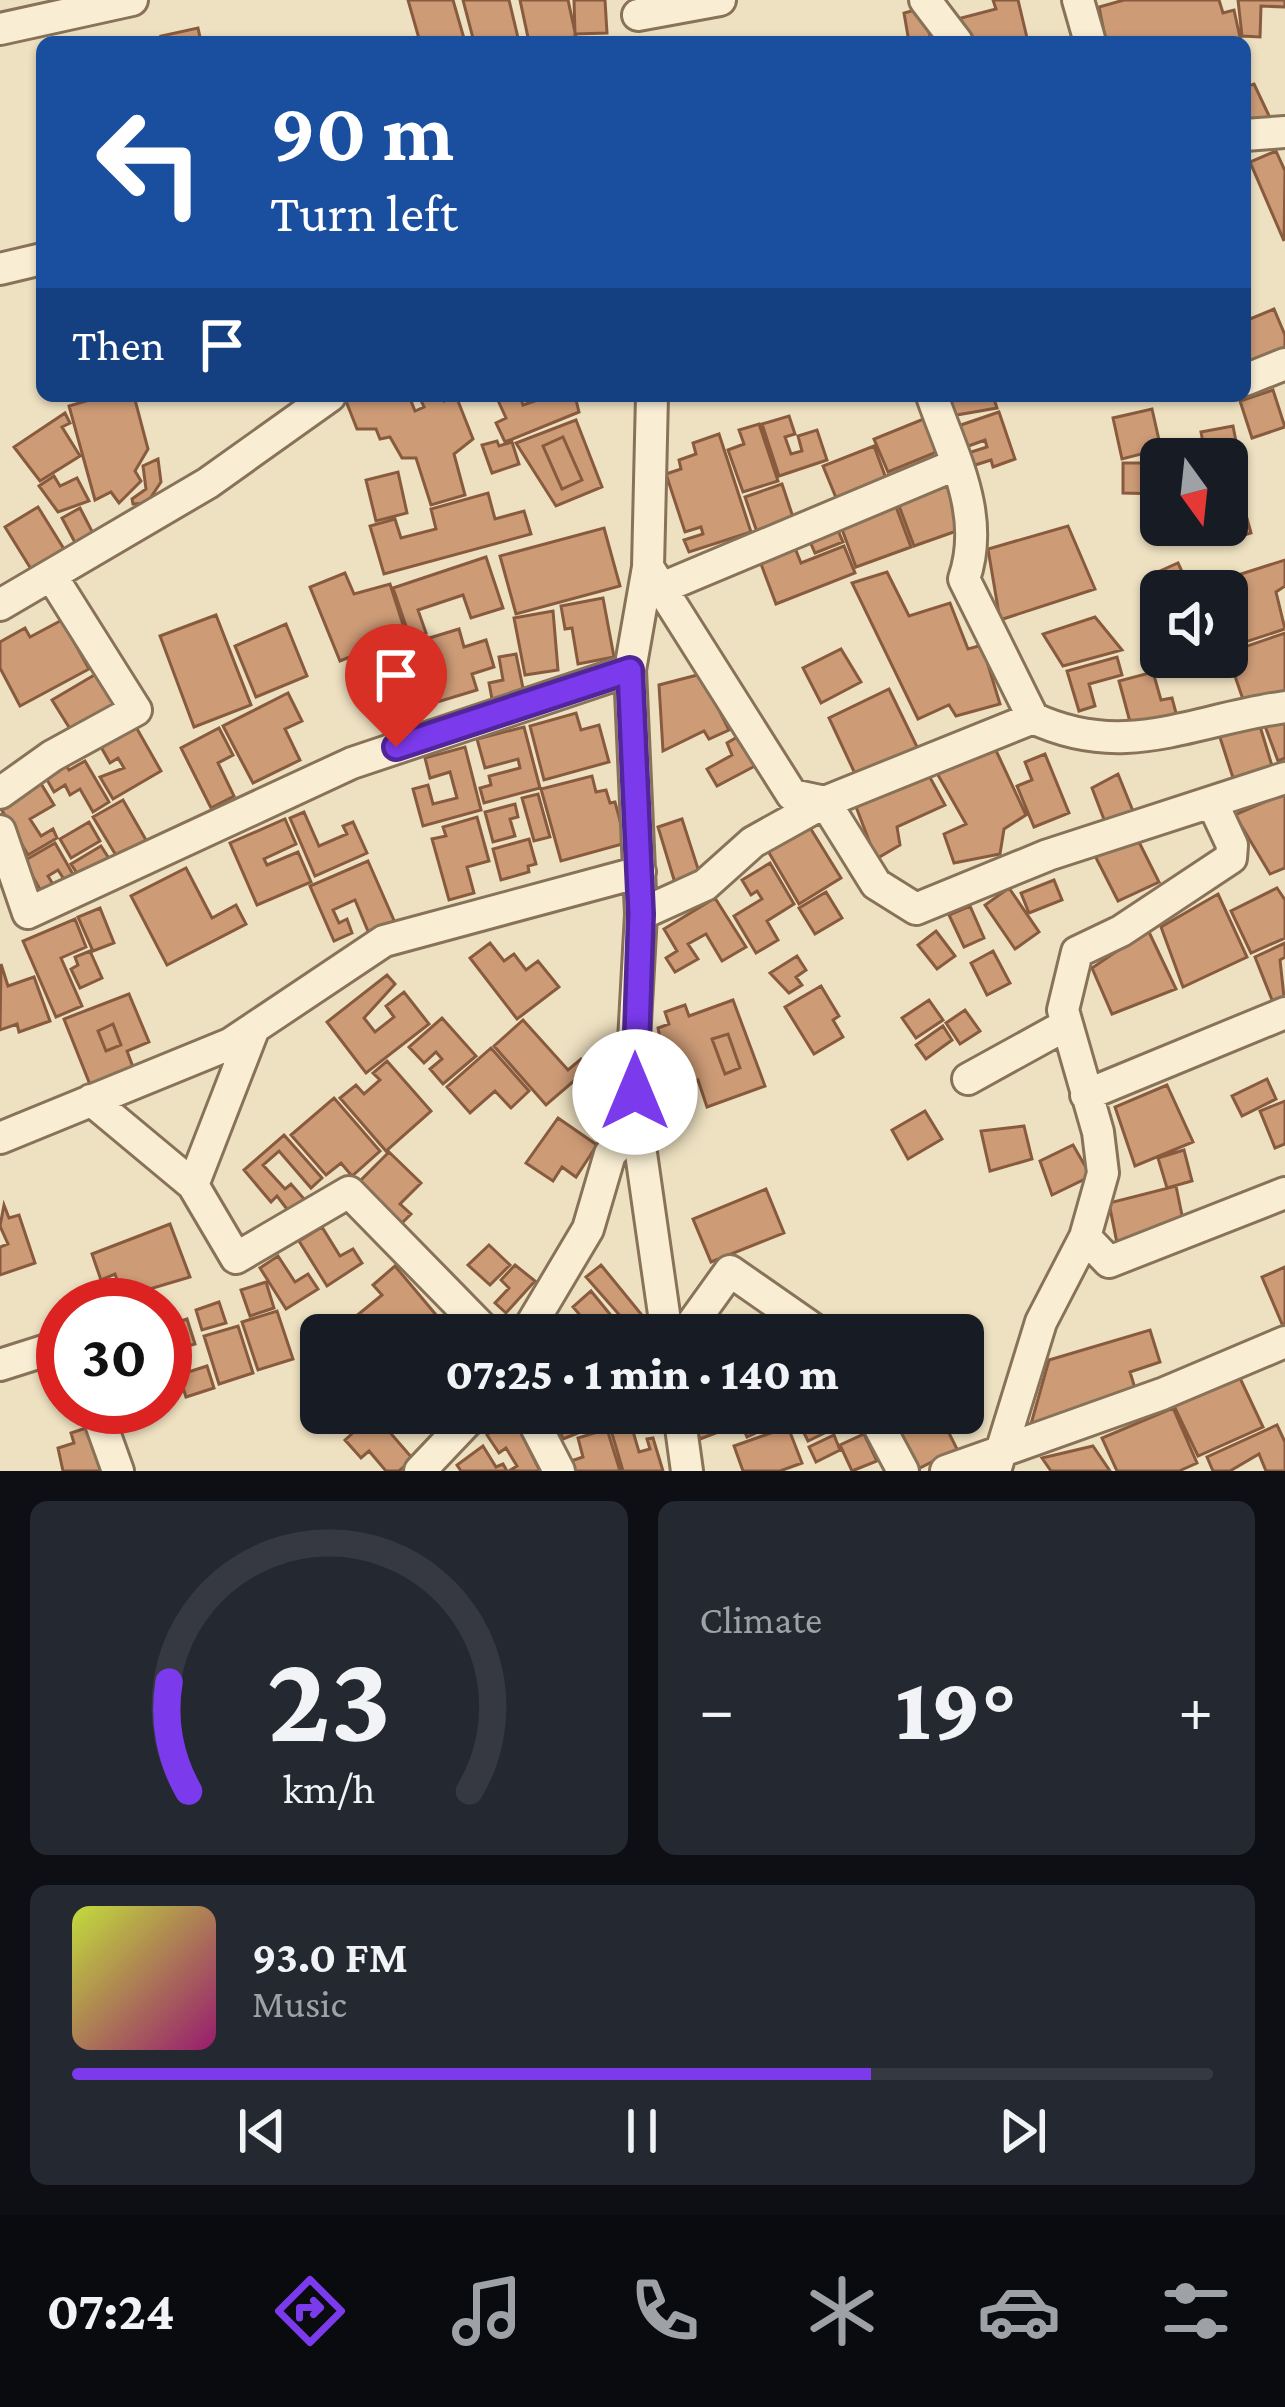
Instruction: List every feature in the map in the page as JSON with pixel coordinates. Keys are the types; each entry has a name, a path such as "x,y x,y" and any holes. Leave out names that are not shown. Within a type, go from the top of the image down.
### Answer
{"street":[{"path":"0,28 132,0"},
{"path":"638,19 720,0"},
{"path":"926,0 953,36"},
{"path":"1078,0 1088,36"},
{"path":"1251,135 1285,132"},
{"path":"0,269 36,260"},
{"path":"1251,378 1285,364"},
{"path":"0,605 208,483 322,402"},
{"path":"652,402 656,577 630,670 641,914 633,1059 637,1125 664,1314"},
{"path":"934,402 968,492 975,546 964,579 1033,718 1081,739 1124,740 1285,707"},
{"path":"656,577 956,465"},
{"path":"0,793 52,756 136,710 51,575"},
{"path":"656,577 792,795 825,802 875,884 916,909 1048,855 1285,778"},
{"path":"0,831 28,913 352,763 630,670"},
{"path":"641,914 705,885 753,842 825,802 1033,718"},
{"path":"997,1461 1041,1322 1085,1237 1102,1173 1063,1010 1077,952 1121,932 1232,858 1232,845 1212,802"},
{"path":"0,1138 230,1044 384,941 640,872"},
{"path":"1086,1095 1285,1013"},
{"path":"968,1078 1066,1025"},
{"path":"193,1185 254,1028"},
{"path":"91,1100 193,1185 236,1258 349,1192 468,1314"},
{"path":"537,1314 588,1228 610,1154 637,1125"},
{"path":"1085,1237 1109,1262 1285,1193"},
{"path":"698,1314 730,1271 792,1314"},
{"path":"946,1471 997,1461 1285,1342"},
{"path":"0,1365 36,1354"},
{"path":"104,1434 118,1471"},
{"path":"420,1471 455,1434"},
{"path":"540,1434 559,1471"},
{"path":"682,1434 687,1471"},
{"path":"883,1434 903,1471"}],"building":[{"path":"408,0 453,0 463,36 418,36"},
{"path":"463,0 509,0 518,36 472,36"},
{"path":"520,0 568,0 576,36 528,36"},
{"path":"574,0 605,0 607,33 575,34"},
{"path":"993,0 1018,0 1027,36 966,36 961,18 996,9"},
{"path":"1124,0 1219,0 1223,13 1234,10 1240,36 1105,36 1099,7"},
{"path":"1238,0 1285,0 1285,7 1261,6 1260,37 1242,36"},
{"path":"915,10 930,36 908,36 904,13"},
{"path":"198,28 200,36 161,36"},
{"path":"1251,85 1272,122 1251,129"},
{"path":"1276,151 1285,171 1284,241 1251,164"},
{"path":"1274,309 1285,335 1285,353 1251,368 1251,319"},
{"path":"1273,390 1285,427 1252,438 1240,402 1251,402 1251,397"},
{"path":"136,402 148,449 135,471 141,481 119,503 111,492 95,500 69,406"},
{"path":"346,402 411,402 415,411 424,407 422,402 458,402 473,439 454,454 465,495 431,505 416,458 402,458 390,437 380,439 376,429 357,429"},
{"path":"499,402 576,402 579,412 505,442 496,423 506,418"},
{"path":"995,402 997,408 951,416 947,403"},
{"path":"1152,409 1159,438 1140,438 1140,454 1122,459 1113,418"},
{"path":"999,412 1015,459 993,467 991,460 972,466 968,453 987,447 985,440 963,448 955,427"},
{"path":"65,413 70,423 62,427 80,456 40,481 14,447"},
{"path":"789,416 795,434 785,437 791,454 802,451 798,436 817,430 827,460 779,476 762,424"},
{"path":"931,416 944,449 888,472 874,439"},
{"path":"576,420 602,487 556,506 516,443","holes":["563,437 582,480 562,489 543,446"]},
{"path":"759,424 778,481 743,492 728,450 744,444 739,430"},
{"path":"1233,426 1235,438 1202,438 1201,432"},
{"path":"719,434 751,532 689,552 684,540 703,534 701,527 685,532 666,474 681,469 679,460 696,454 693,443"},
{"path":"563,437 582,480 562,489 543,446"},
{"path":"497,441 499,446 512,442 519,464 492,473 482,445"},
{"path":"874,446 887,481 837,500 823,466"},
{"path":"158,459 161,482 147,503 133,504 132,499 146,489 143,466"},
{"path":"1123,463 1140,463 1140,493 1123,493"},
{"path":"398,472 407,513 376,521 366,480"},
{"path":"54,476 60,486 77,478 89,501 58,512 39,486"},
{"path":"782,484 795,523 758,535 745,497"},
{"path":"950,485 965,528 914,546 898,503"},
{"path":"488,493 495,519 524,511 531,534 384,574 370,526 395,519 401,538 436,529 431,509"},
{"path":"895,504 911,547 856,567 840,524"},
{"path":"38,507 64,549 31,569 5,527"},
{"path":"80,508 97,541 79,550 62,518"},
{"path":"836,526 843,542 815,553 808,537"},
{"path":"1068,526 1095,589 1000,620 988,549"},
{"path":"604,528 620,586 516,614 500,556"},
{"path":"793,543 801,563 844,546 855,573 776,604 758,556"},
{"path":"486,557 503,608 471,618 463,595 418,610 426,633 410,638 393,588"},
{"path":"1285,560 1285,586 1276,592 1285,629 1248,641 1248,572"},
{"path":"887,572 909,616 950,603 968,649 982,645 1000,704 956,716 949,705 918,719 852,583"},
{"path":"345,573 354,594 390,584 406,634 340,661 310,587"},
{"path":"603,598 614,657 578,664 572,628 565,629 561,606"},
{"path":"553,611 558,670 525,675 514,618"},
{"path":"216,615 251,705 194,727 160,636"},
{"path":"1095,617 1122,650 1063,666 1043,634"},
{"path":"62,620 89,669 20,706 0,668 0,642 25,628 30,637"},
{"path":"286,624 307,676 256,697 235,646"},
{"path":"459,629 464,647 486,640 494,667 472,674 477,690 398,714 380,653"},
{"path":"1285,633 1285,698 1247,711 1236,678 1248,678 1248,646"},
{"path":"841,649 861,682 821,703 803,668"},
{"path":"516,654 524,693 492,699 489,683 503,680 499,657"},
{"path":"1117,657 1122,675 1089,684 1095,706 1079,711 1067,671"},
{"path":"96,674 120,714 77,740 52,700"},
{"path":"701,674 729,730 709,739 704,731 663,751 659,685"},
{"path":"1140,675 1155,678 1161,700 1172,698 1179,724 1134,737 1119,681"},
{"path":"889,689 921,755 858,780 829,718"},
{"path":"288,693 302,721 285,729 300,760 253,783 223,726"},
{"path":"1285,712 1285,758 1278,761 1262,718"},
{"path":"576,713 581,730 599,725 609,762 544,780 530,726"},
{"path":"1256,713 1273,769 1234,781 1216,725"},
{"path":"136,727 161,771 113,799 100,777 124,768 118,758 110,763 101,747"},
{"path":"524,727 540,788 484,803 480,788 491,785 489,776 520,768 518,759 485,768 477,739"},
{"path":"219,728 233,755 218,763 234,796 211,808 181,748"},
{"path":"739,736 755,766 717,786 707,769 732,755 727,743"},
{"path":"993,744 1026,815 1004,829 1000,854 954,863 944,834 966,824 934,768"},
{"path":"465,747 481,810 423,826 413,789 428,785 433,804 457,798 450,772 430,778 425,758"},
{"path":"1045,754 1069,813 1034,827 1017,786 1032,780 1025,762"},
{"path":"62,758 69,770 85,761 109,802 93,812 80,789 70,795 65,785 54,792 46,778 55,772 51,765"},
{"path":"927,772 945,805 897,827 900,845 876,859 853,799"},
{"path":"1118,774 1137,821 1108,830 1092,788"},
{"path":"592,776 596,792 606,790 610,803 615,802 626,843 561,861 541,789"},
{"path":"40,782 54,805 30,819 41,836 53,829 57,838 28,855 0,807"},
{"path":"1285,793 1285,868 1270,874 1235,815"},
{"path":"538,794 550,837 534,841 522,798"},
{"path":"123,800 146,840 117,857 93,817"},
{"path":"515,804 518,817 510,819 515,836 493,842 485,812"},
{"path":"304,812 319,846 347,834 343,826 353,822 367,853 315,876 290,818"},
{"path":"477,817 489,861 467,867 474,893 449,900 432,839 446,836 443,827"},
{"path":"285,819 296,844 264,859 267,865 298,852 311,882 257,905 230,843"},
{"path":"682,819 700,875 675,883 658,827"},
{"path":"89,822 100,841 71,858 60,839"},
{"path":"809,826 841,878 799,904 768,851"},
{"path":"1137,838 1159,882 1118,901 1093,852"},
{"path":"529,839 536,864 528,866 529,872 501,880 493,849"},
{"path":"55,843 74,876 65,881 58,870 48,876 54,886 42,893 24,861"},
{"path":"101,846 110,860 80,878 71,864"},
{"path":"368,861 396,925 370,936 355,900 333,910 339,923 347,919 352,933 334,941 310,886"},
{"path":"770,863 794,904 767,921 778,940 756,953 734,916 762,899 757,891 751,895 742,880"},
{"path":"186,868 212,918 236,905 246,924 167,965 131,896"},
{"path":"1054,880 1062,900 1029,913 1021,893"},
{"path":"1009,888 1039,932 1015,949 985,905"},
{"path":"1277,888 1285,900 1285,938 1251,953 1231,911"},
{"path":"826,892 842,918 815,934 799,908"},
{"path":"1218,894 1247,957 1183,987 1161,927"},
{"path":"715,898 746,947 722,961 706,934 688,944 698,959 675,972 666,958 677,951 664,929"},
{"path":"970,906 984,938 964,947 949,915"},
{"path":"100,908 114,943 93,951 78,917"},
{"path":"75,919 86,947 61,958 82,1006 56,1017 23,941"},
{"path":"1148,930 1176,989 1112,1014 1092,968"},
{"path":"936,931 955,956 937,969 918,945"},
{"path":"490,943 504,961 514,954 526,970 538,961 559,987 517,1019 470,958"},
{"path":"1285,943 1285,957 1280,960 1285,1006 1276,1010 1255,957"},
{"path":"90,951 102,978 80,988 71,969 78,965 75,957"},
{"path":"993,951 1010,983 987,995 971,963"},
{"path":"797,956 806,970 796,977 802,985 789,993 770,973"},
{"path":"1,964 8,986 34,977 50,1021 19,1032 17,1024 0,1030"},
{"path":"387,975 395,984 364,1018 375,1032 394,1017 386,1006 404,992 429,1024 366,1073 327,1022"},
{"path":"821,986 839,1016 833,1020 843,1037 814,1054 785,1007"},
{"path":"129,994 149,1042 127,1051 136,1075 93,1092 64,1019","holes":["113,1024 121,1045 106,1051 98,1031"]},
{"path":"733,1000 765,1086 707,1107 698,1080 679,1087 677,1078 669,1081 658,1028 669,1024 665,1012 685,1005 689,1016","holes":["728,1034 740,1068 725,1074 712,1039"]},
{"path":"929,1000 943,1020 916,1038 902,1018"},
{"path":"965,1010 980,1031 960,1044 946,1023"},
{"path":"442,1018 476,1056 443,1084 430,1069 442,1059 436,1052 424,1063 409,1047"},
{"path":"523,1020 568,1070 581,1059 589,1068 546,1105 494,1046"},
{"path":"113,1024 121,1045 106,1051 98,1031"},
{"path":"943,1026 952,1040 926,1059 916,1045"},
{"path":"728,1034 740,1068 725,1074 712,1039"},
{"path":"491,1048 529,1091 511,1108 495,1091 470,1113 447,1087"},
{"path":"387,1061 431,1111 386,1151 340,1098 356,1085 364,1094 380,1080 373,1073"},
{"path":"1267,1079 1276,1099 1242,1116 1232,1096"},
{"path":"1167,1085 1193,1142 1135,1166 1115,1107"},
{"path":"334,1098 380,1151 352,1176 341,1163 326,1175 291,1135"},
{"path":"1285,1101 1285,1144 1275,1148 1260,1111"},
{"path":"925,1111 942,1139 908,1159 892,1130"},
{"path":"558,1118 597,1145 576,1177 562,1167 553,1181 526,1163"},
{"path":"1024,1126 1032,1159 990,1171 981,1131"},
{"path":"284,1135 322,1178 311,1188 279,1151 263,1165 285,1189 291,1184 305,1200 290,1213 277,1196 271,1202 244,1170"},
{"path":"1073,1145 1091,1176 1052,1195 1040,1161"},
{"path":"1184,1150 1192,1181 1167,1188 1158,1158"},
{"path":"389,1152 421,1183 400,1204 411,1214 398,1227 355,1186"},
{"path":"1176,1186 1183,1220 1117,1243 1109,1203"},
{"path":"766,1189 784,1233 711,1262 693,1219"},
{"path":"4,1205 9,1218 19,1215 35,1263 0,1275 0,1247 8,1244 0,1226"},
{"path":"170,1224 190,1277 116,1278 115,1274 100,1278 92,1254"},
{"path":"322,1227 340,1256 353,1249 362,1263 327,1286 299,1241"},
{"path":"489,1245 510,1265 490,1285 468,1265"},
{"path":"278,1256 295,1282 308,1274 318,1289 286,1309 260,1268"},
{"path":"515,1265 535,1281 506,1313 495,1303 509,1288 501,1280"},
{"path":"601,1265 641,1314 619,1314 586,1277"},
{"path":"395,1266 435,1314 359,1314 382,1295 373,1285"},
{"path":"1285,1267 1285,1331 1262,1277"},
{"path":"266,1282 274,1308 250,1316 241,1290"},
{"path":"591,1291 610,1314 579,1314 573,1307"},
{"path":"219,1302 226,1323 202,1330 196,1310"},
{"path":"277,1311 293,1359 258,1370 242,1322"},
{"path":"238,1326 253,1373 219,1384 204,1336"},
{"path":"1150,1330 1160,1362 1130,1372 1138,1398 1029,1431 1049,1360"},
{"path":"207,1366 214,1388 192,1395 192,1371"},
{"path":"1239,1376 1263,1427 1198,1456 1174,1406"},
{"path":"1173,1408 1197,1463 1179,1471 1117,1471 1102,1438"},
{"path":"1277,1425 1285,1442 1285,1471 1266,1471 1259,1454 1230,1471 1213,1471 1207,1457"},
{"path":"71,1434 94,1434 106,1471 63,1471 58,1448 74,1443"},
{"path":"352,1434 391,1434 413,1459 399,1471 386,1471 369,1451 361,1458 345,1440"},
{"path":"522,1434 540,1471 509,1471 517,1466 506,1448 499,1453 487,1435"},
{"path":"609,1434 620,1471 574,1471 571,1461 583,1457 578,1438"},
{"path":"612,1434 634,1434 639,1452 650,1449 647,1439 653,1438 663,1471 623,1471"},
{"path":"768,1434 791,1434 802,1463 780,1471 743,1471 734,1446"},
{"path":"864,1434 877,1461 852,1471 840,1445"},
{"path":"895,1434 950,1434 957,1449 914,1471"},
{"path":"834,1435 840,1450 816,1462 809,1447"},
{"path":"483,1446 496,1467 503,1464 507,1471 461,1471 457,1465"},
{"path":"1093,1446 1110,1471 1051,1471 1042,1458"}],"route":[{"path":"396,747 630,670 641,914 635,1092"}]}
